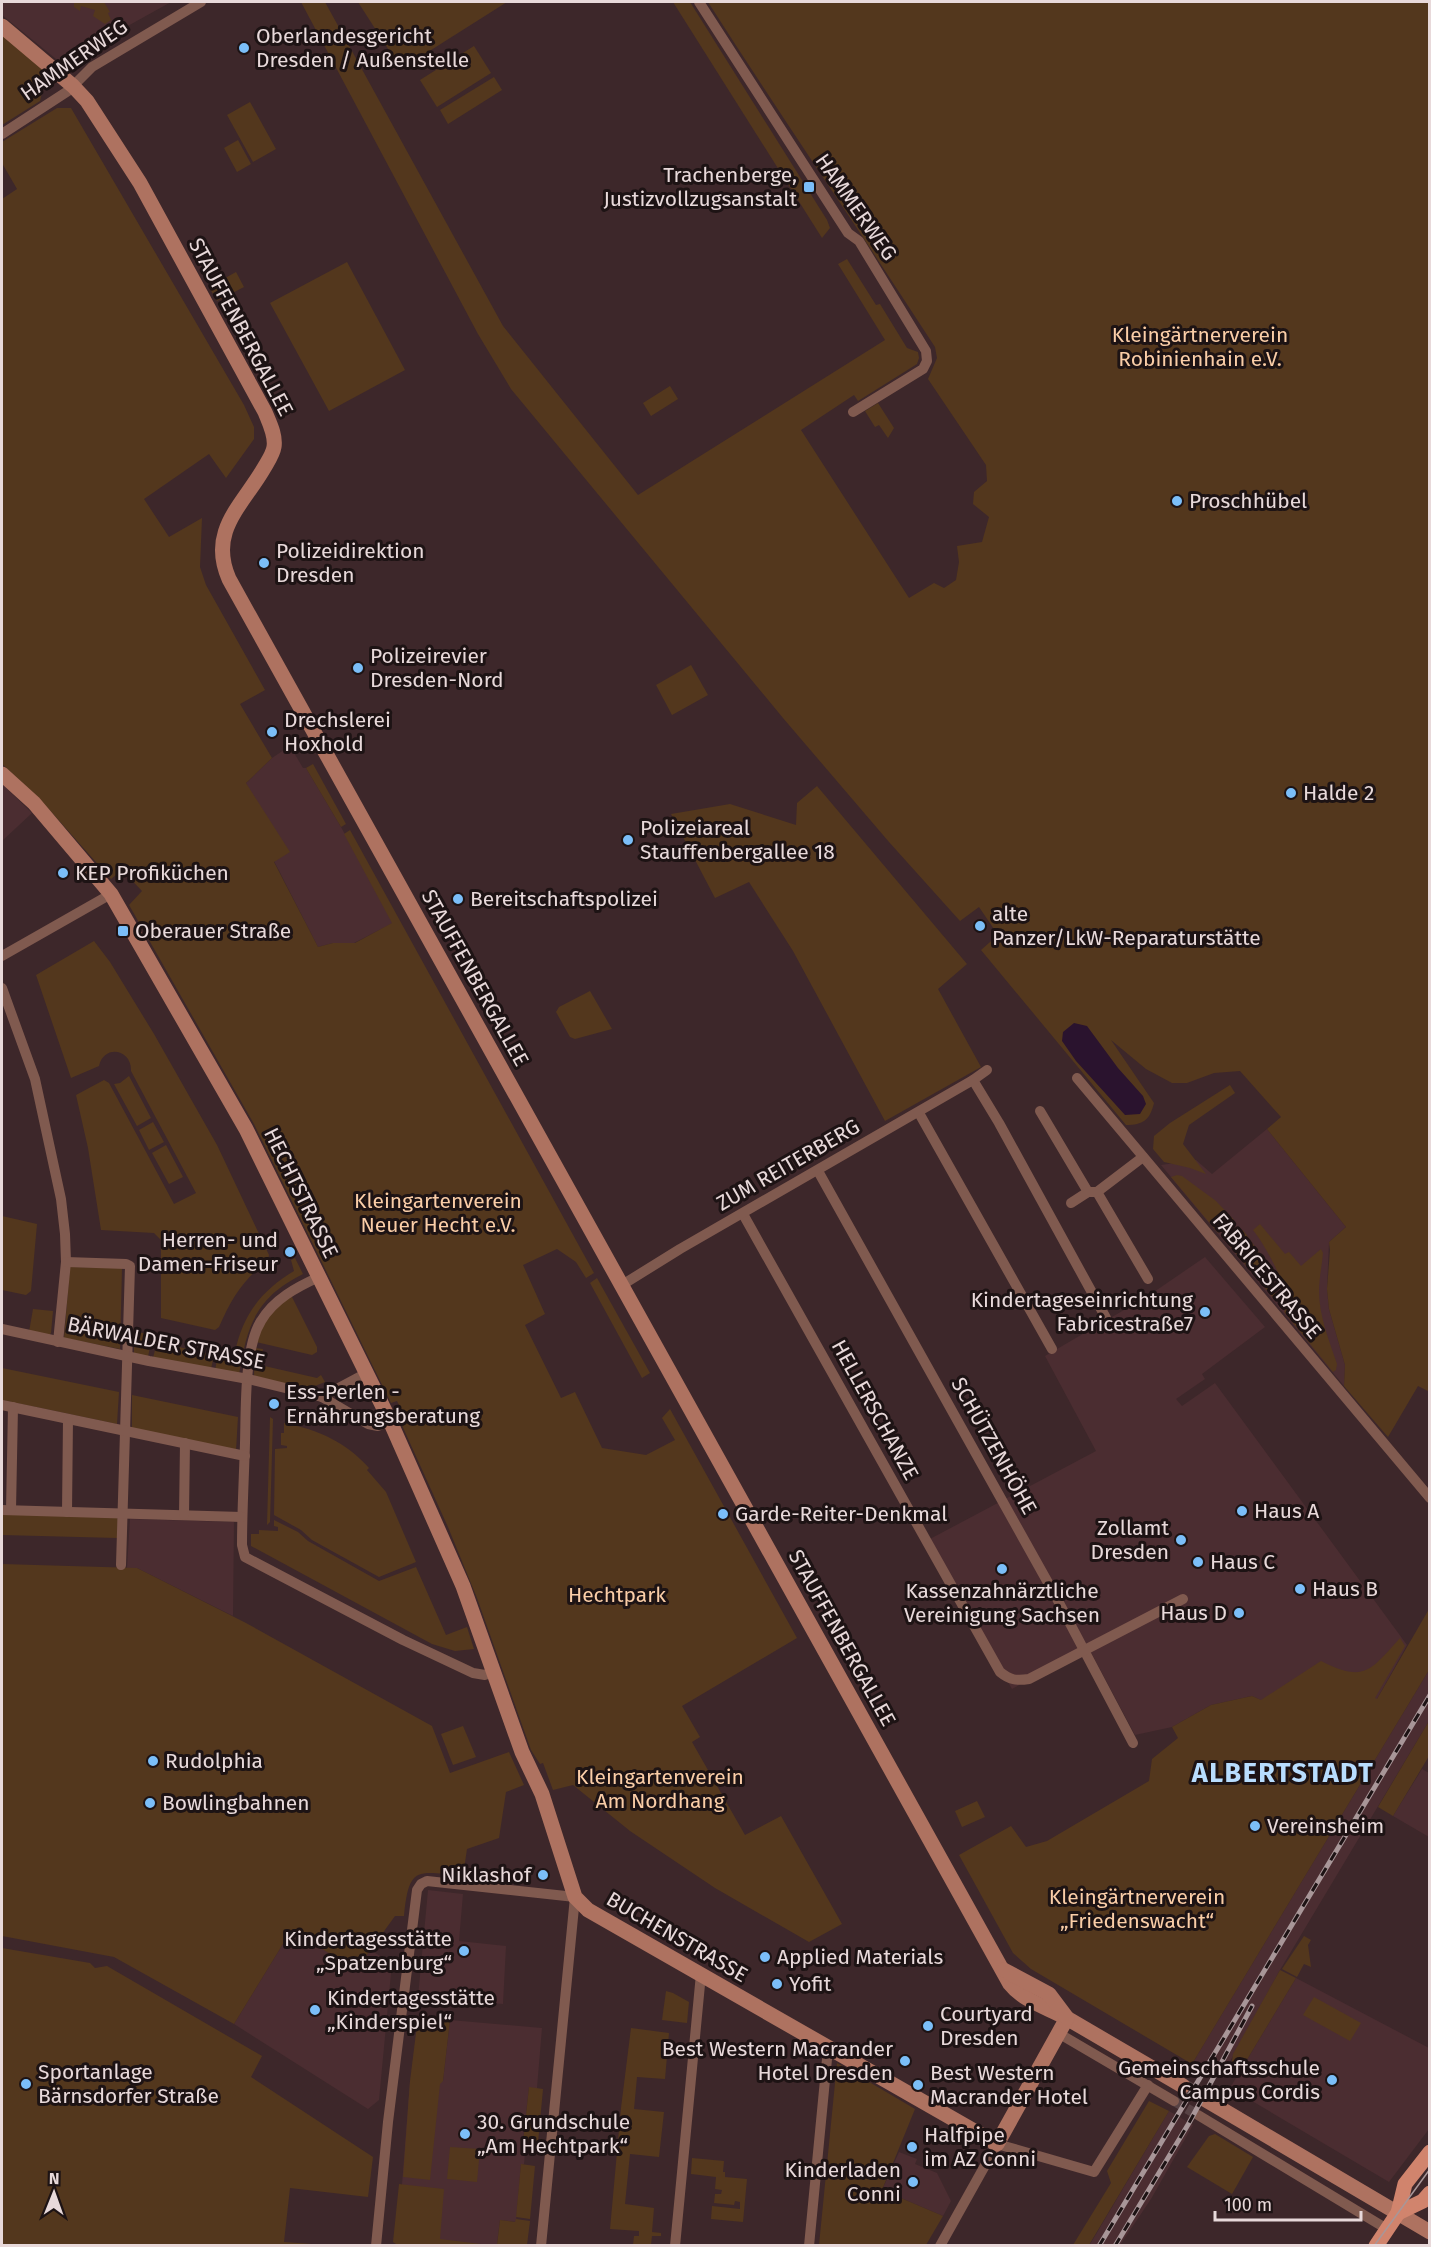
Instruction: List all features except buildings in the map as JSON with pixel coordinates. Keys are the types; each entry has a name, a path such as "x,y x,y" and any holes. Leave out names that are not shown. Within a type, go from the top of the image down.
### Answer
{"main road":[{"name":"STAUFFENBERGALLEE","path":"2,26 87,100 140,183 265,411 273,434 274,447 270,458 233,512 225,530 222,549 224,567 229,579 1004,1970 1049,1994 1067,2018 1183,2086"},
{"name":"HECHTSTRASSE","path":"2,774 34,803 111,894 246,1129 390,1421 463,1586 522,1752 538,1786 575,1897"},
{"name":"BUCHENSTRASSE","path":"575,1897 588,1910 997,2144"},
{"path":"997,2144 1067,2018"},
{"path":"1206,2100 1430,2232"},
{"path":"1377,2246 1398,2213 1405,2184 1430,2152"},
{"path":"1398,2213 1423,2201 1430,2193"}],"street":[{"name":"HAMMERWEG","path":"2,134 73,86 92,68 201,2"},
{"name":"HAMMERWEG","path":"699,2 848,233 859,241 926,351 927,360 922,369 853,412"},
{"path":"2,956 111,894"},
{"path":"2,988 35,1079 61,1199 66,1262 58,1342"},
{"name":"ZUM REITERBERG","path":"622,1285 919,1113 987,1070"},
{"name":"FABRICESTRASSE","path":"1077,1078 1430,1498"},
{"path":"973,1080 1106,1318"},
{"path":"1040,1111 1148,1280"},
{"path":"919,1113 1052,1349"},
{"path":"1071,1203 1093,1192 1143,1157"},
{"name":"SCHÜTZENHÖHE","path":"818,1171 1056,1597 1133,1743"},
{"name":"HELLERSCHANZE","path":"743,1214 1000,1672 1016,1681 1029,1679 1084,1650"},
{"path":"66,1262 130,1266 121,1565"},
{"path":"319,1277 286,1294 273,1306 261,1321 252,1344 244,1456 242,1545 245,1557 394,1636 473,1673 485,1675 494,1671"},
{"name":"BÄRWALDER STRASSE","path":"2,1329 127,1357 248,1379 322,1397 368,1424 378,1426 390,1421"},
{"path":"322,1397 367,1373"},
{"path":"2,1405 244,1456"},
{"path":"13,1407 6,1510 242,1517"},
{"path":"66,1512 68,1419"},
{"path":"184,1515 186,1443"},
{"path":"1084,1650 1183,1599"},
{"name":"BUCHENSTRASSE","path":"376,2246 388,2122 417,1890 427,1881 575,1897"},
{"path":"541,2246 575,1897"},
{"path":"675,2246 701,1974"},
{"path":"1058,2033 1174,2101"},
{"path":"809,2246 827,2059 831,2049"},
{"name":"BUCHENSTRASSE","path":"997,2144 1094,2172 1148,2085"},
{"path":"1198,2115 1387,2229"},
{"path":"940,2246 997,2144"}],"shaded area":[{"path":"2,2 171,2 61,63 2,15"},
{"path":"290,746 303,768 306,768 341,827 393,923 354,943 333,943 318,947 274,861 246,783 272,758"},
{"path":"2,784 32,813 2,841"},
{"path":"1074,1023 1087,1026 1118,1068 1143,1096 1146,1104 1140,1114 1125,1115 1076,1061 1062,1041 1063,1032"},
{"path":"1267,1129 1346,1227 1329,1242 1327,1289 1329,1309 1345,1365 1344,1386 1161,1165 1196,1160 1212,1174"},
{"path":"1205,1257 1265,1327 1202,1374 1205,1379 1176,1399 1182,1406 1215,1383 1407,1645 1377,1699 1277,1708 1252,1696 1211,1705 1172,1727 1135,1735 1088,1647 1012,1689 928,1540 1096,1451 1045,1356 1148,1296"},
{"path":"130,1519 234,1522 233,1616 137,1568 127,1568"},
{"path":"1429,1670 1429,1721 1280,1970 1221,2078 1206,2068 1192,2064"},
{"path":"1422,1769 1429,1773 1429,1837 1393,1816"},
{"name":"Kindertagesstätte „Spatzenburg“","path":"428,1890 463,1894 459,1941 506,1946 503,2004 418,1997"},
{"name":"Kindertagesstätte „Kinderspiel“","path":"295,1931 356,1970 370,1950 392,1963 379,2100 368,2109 234,2024 289,1934"},
{"name":"Gemeinschaftsschule Campus Cordis","path":"1296,1978 1429,2048 1429,2129 1389,2182 1230,2088"},
{"name":"30. Grundschule „Am Hechtpark“","path":"450,2020 542,2028 537,2088 529,2088 523,2141 526,2142 524,2164 521,2165 516,2222 500,2220 497,2245 442,2245 398,2236 410,2081 443,2081"},
{"path":"1169,2111 1193,2125 1151,2199 1120,2245 1089,2246"},
{"name":"Kinderladen Conni","path":"899,2152 917,2159 915,2164 937,2173 951,2201 943,2216 882,2190"}],"green space":[{"path":"74,2 104,2 110,12 108,13 111,20 105,24 93,16 95,10 81,6 80,11 74,7"},
{"name":"Kleingärtnerverein Robinienhain e.V.","path":"301,2 325,2 503,326 638,495 885,340 838,264 847,259 876,305 880,304 907,348 918,352 919,358 917,364 858,401 854,395 801,430 909,598 934,583 944,588 956,580 959,562 957,546 982,542 989,517 973,504 974,492 987,481 986,465 928,379 937,358 935,347 708,2 1429,2 1430,1392 1418,1386 1388,1437 1344,1386 1345,1365 1329,1309 1327,1289 1329,1242 1346,1227 1267,1129 1281,1117 1240,1071 1214,1073 1187,1083 1172,1083 1146,1069 1111,1040 1154,1103 1145,1120 1141,1123 1126,1125 981,950 998,935 979,907 960,921 783,718 511,389 478,334"},
{"path":"358,2 507,2 401,69"},
{"path":"673,2 690,2 827,220 830,228 822,238"},
{"path":"2,35 47,72 40,101 2,125"},
{"path":"474,46 491,73 437,107 420,80"},
{"path":"494,77 502,90 448,124 440,110"},
{"path":"250,102 276,149 253,162 227,115"},
{"path":"57,108 71,108 244,405 254,427 254,439 226,478 209,454 144,499 169,537 202,518 200,567 206,585 265,690 240,704 272,758 246,783 290,852 274,862 318,947 333,943 355,943 392,923 344,834 350,830 594,1273 586,1278 576,1262 557,1249 523,1265 545,1314 525,1325 561,1398 575,1392 602,1448 646,1455 675,1440 662,1418 670,1409 797,1638 682,1706 700,1737 692,1742 745,1835 781,1816 842,1924 809,1942 715,1888 630,1831 573,1785 553,1790 543,1763 540,1764 531,1750 477,1598 396,1412 401,1409 397,1401 391,1403 254,1124 129,905 142,891 122,870 111,879 38,797 2,764 2,199 17,189 2,163 2,142"},
{"path":"238,140 251,164 237,172 224,148"},
{"path":"347,262 405,370 329,411 270,303"},
{"path":"236,272 244,287 217,301 209,287"},
{"path":"670,386 678,399 651,416 643,403"},
{"path":"878,403 894,428 888,438 879,425 875,427 865,411"},
{"path":"691,665 708,695 672,715 656,685"},
{"path":"313,764 346,824 341,827 306,768"},
{"path":"817,786 967,964 938,989 981,1067 885,1121 793,951 749,882 715,898 671,814 730,804 796,825 797,803"},
{"path":"94,941 110,962 154,1034 217,1145 269,1255 268,1260 239,1290 219,1327 215,1330 161,1318 161,1240 154,1233 101,1230 88,1148 76,1095 104,1080 109,1083 174,1204 196,1193 123,1054 112,1052 106,1054 99,1066 71,1078 36,975"},
{"path":"590,991 612,1029 575,1039 570,1037 556,1012 559,1007"},
{"path":"129,1076 151,1118 137,1126 114,1084 120,1083"},
{"path":"1230,1085 1235,1093 1189,1125 1183,1144 1206,1174 1164,1162 1153,1149 1154,1136 1170,1123"},
{"path":"153,1122 164,1142 149,1150 139,1130"},
{"path":"166,1145 183,1177 169,1184 152,1153"},
{"path":"1182,1176 1216,1201 1234,1220 1218,1233 1171,1177"},
{"path":"2,1216 37,1224 31,1291 26,1295 2,1290"},
{"path":"1260,1224 1285,1254 1289,1252 1301,1266 1321,1249 1323,1253 1319,1300 1325,1328 1337,1364 1333,1372 1284,1312 1286,1304 1282,1282 1271,1258 1253,1230"},
{"path":"1243,1230 1270,1272 1275,1300 1228,1244"},
{"path":"295,1258 303,1274 274,1293 256,1315 246,1342 239,1375 215,1370 219,1350 235,1353 248,1315 272,1286 294,1271 291,1260"},
{"path":"70,1267 122,1268 120,1349 64,1338"},
{"path":"597,1278 650,1373 642,1378 590,1283"},
{"path":"291,1295 317,1347 317,1352 312,1355 256,1342 267,1317"},
{"path":"33,1309 53,1311 49,1335 29,1332"},
{"path":"134,1331 153,1332 148,1357 134,1353"},
{"path":"157,1342 214,1355 211,1369 153,1358"},
{"path":"255,1348 263,1349 260,1365 317,1378 321,1375 325,1382 305,1390 254,1377"},
{"path":"2,1368 119,1392 117,1424 2,1400"},
{"path":"132,1395 238,1417 236,1450 132,1428"},
{"path":"270,1417 273,1419 270,1522 267,1525"},
{"path":"284,1423 309,1429 331,1438 351,1451 369,1468 367,1470 386,1492 416,1562 379,1577 312,1540 301,1530 274,1515 275,1449 287,1448 281,1445"},
{"path":"2,1513 115,1516 118,1519 117,1538 2,1535"},
{"path":"274,1520 379,1581 416,1567 446,1635 467,1627 474,1649 455,1651 432,1644 251,1546 251,1534 259,1534 259,1530 278,1531 278,1527 274,1526"},
{"path":"2,1564 137,1568 246,1623 432,1726 450,1773 509,1752 524,1785 506,1792 499,1838 467,1849 463,1876 426,1873 413,1879 406,1899 404,1916 395,1916 356,1970 295,1932 289,1934 234,2024 114,1957 2,1936"},
{"name":"Kleingärtnerverein „Friedenswacht“","path":"1429,1609 1429,1670 1192,2064 1031,1969 1013,1953 959,1855 1011,1826 1026,1847 1047,1841 1149,1781 1152,1759 1178,1738 1172,1727 1211,1705 1252,1696 1261,1700 1321,1661 1348,1671 1366,1670 1381,1659 1400,1638 1405,1646 1375,1698 1377,1699"},
{"path":"1429,1721 1429,1756 1393,1816 1378,1807"},
{"path":"463,1726 476,1757 453,1765 441,1734"},
{"path":"977,1801 985,1817 962,1827 955,1811"},
{"path":"1304,1936 1311,1940 1308,1945 1311,1967 1304,1964 1297,1977 1282,1969"},
{"path":"2,1948 90,1963 95,1968 107,1966 262,2056 251,2077 373,2157 368,2197 290,2188 284,2242 326,2245 2,2245"},
{"path":"1280,1970 1296,1978 1239,2073 1231,2068 1233,2054"},
{"path":"666,1991 689,2002 687,2023 662,2020"},
{"path":"1314,1997 1361,2023 1350,2041 1303,2015"},
{"path":"418,2017 450,2020 443,2081 440,2084 430,2180 403,2177 410,2081"},
{"path":"631,2028 669,2033 665,2079 637,2077 634,2109 664,2112 659,2157 630,2154 625,2204 654,2208 652,2232 661,2233 661,2236 652,2236 651,2245 633,2245 634,2236 639,2236 639,2231 610,2229"},
{"path":"837,2063 915,2109 882,2190 943,2216 926,2245 819,2245"},
{"path":"529,2087 543,2089 538,2143 523,2142"},
{"path":"1149,2101 1169,2111 1089,2245 1073,2245 1111,2183 1107,2171"},
{"path":"1215,2134 1253,2157 1232,2194 1187,2167 1209,2136"},
{"path":"450,2147 480,2149 477,2182 447,2179"},
{"path":"692,2158 724,2161 725,2177 747,2179 743,2222 711,2219 712,2206 740,2209 740,2202 735,2201 734,2205 714,2203 715,2194 721,2194 722,2190 715,2189 716,2177 691,2174"},
{"path":"521,2164 535,2166 530,2219 516,2217"},
{"path":"399,2184 444,2189 440,2239 489,2245 399,2246 393,2242"},
{"path":"516,2219 530,2221 527,2245 497,2245 500,2220 515,2222"}],"tunnel":[{"path":"1183,2086 1206,2100"},
{"path":"1174,2101 1198,2115"}],"tram line":[{"path":"1374,2246 1430,2169"}],"railway":[{"path":"1099,2246 1430,1695"},
{"path":"1115,2246 1189,2123 1252,2006"}],"place":[{"name":"Oberlandesgericht Dresden / Außenstelle","path":"244,48"},
{"name":"Trachenberge, Justizvollzugsanstalt","path":"809,187"},
{"name":"Proschhübel","path":"1177,501"},
{"name":"Polizeidirektion Dresden","path":"264,563"},
{"name":"Polizeirevier Dresden-Nord","path":"358,668"},
{"name":"Drechslerei Hoxhold","path":"272,732"},
{"name":"Halde 2","path":"1291,793"},
{"name":"Polizeiareal Stauffenbergallee 18","path":"628,840"},
{"name":"KEP Profiküchen","path":"63,873"},
{"name":"Bereitschaftspolizei","path":"458,899"},
{"name":"alte Panzer/LkW-Reparaturstätte","path":"980,926"},
{"name":"Oberauer Straße","path":"123,931"},
{"name":"Herren- und Damen-Friseur","path":"290,1252"},
{"name":"Kindertageseinrichtung Fabricestraße7","path":"1205,1312"},
{"name":"Ess-Perlen - Ernährungsberatung","path":"274,1404"},
{"name":"Haus A","path":"1242,1511"},
{"name":"Garde-Reiter-Denkmal","path":"723,1514"},
{"name":"Zollamt Dresden","path":"1181,1540"},
{"name":"Haus C","path":"1198,1562"},
{"name":"Kassenzahnärztliche Vereinigung Sachsen","path":"1002,1569"},
{"name":"Haus B","path":"1300,1589"},
{"name":"Haus D","path":"1239,1613"},
{"name":"Rudolphia","path":"153,1761"},
{"name":"Bowlingbahnen","path":"150,1803"},
{"name":"Vereinsheim","path":"1255,1826"},
{"name":"Niklashof","path":"543,1875"},
{"name":"Kindertagesstätte „Spatzenburg“","path":"464,1951"},
{"name":"Applied Materials","path":"765,1957"},
{"name":"Yofit","path":"777,1984"},
{"name":"Kindertagesstätte „Kinderspiel“","path":"315,2010"},
{"name":"Courtyard Dresden","path":"928,2026"},
{"name":"Best Western Macrander Hotel Dresden","path":"905,2061"},
{"name":"Gemeinschaftsschule Campus Cordis","path":"1332,2080"},
{"name":"Sportanlage Bärnsdorfer Straße","path":"26,2084"},
{"name":"Best Western Macrander Hotel","path":"918,2085"},
{"name":"30. Grundschule „Am Hechtpark“","path":"465,2134"},
{"name":"Halfpipe im AZ Conni","path":"912,2147"},
{"name":"Kinderladen Conni","path":"913,2182"}],"district":[{"name":"ALBERTSTADT","path":"1283,1773"}],"park label":[{"name":"Kleingartenverein Neuer Hecht e.V.","path":"438,1213"},
{"name":"Hechtpark","path":"617,1595"},
{"name":"Kleingartenverein Am Nordhang","path":"660,1789"}]}
